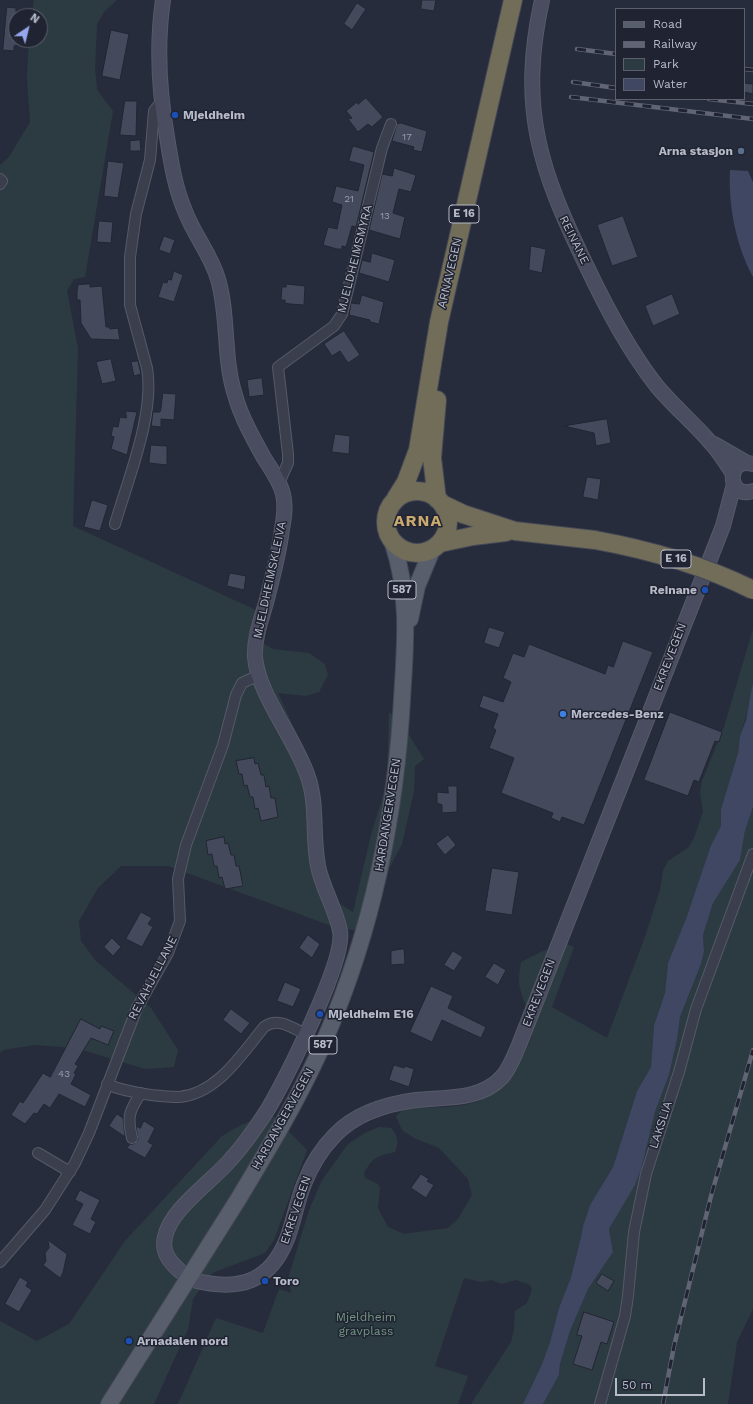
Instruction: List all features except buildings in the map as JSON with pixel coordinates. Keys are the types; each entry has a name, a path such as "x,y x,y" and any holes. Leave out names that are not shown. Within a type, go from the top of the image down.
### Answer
{"highway":[{"name":"ARNAVEGEN","path":"396,498 406,482 418,450 439,322 513,0"},
{"name":"ARNAVEGEN","path":"440,501 432,458 432,444 442,368 464,258 523,0"},
{"name":"E 16","path":"514,531 473,536 436,546 422,553 412,554 393,544 386,530 386,515 396,498 405,493 415,491 425,492 463,514 514,531 595,540 656,553 678,560 753,590"},
{"name":"E 16","path":"436,546 446,534 448,524 447,513 440,501"}],"main road":[{"name":"MJELDHEIMSKLEIVA","path":"163,0 158,39 161,102 178,192 189,221 208,254 218,277 223,304 228,364 235,396 247,426 279,483 283,494 284,513 281,536 256,643 255,654 259,675 298,752 309,779 314,803 318,866 341,932 341,941 335,964 305,1034 283,1080 257,1125 228,1163 189,1202 168,1229 165,1236 164,1249 170,1261 182,1272"},
{"name":"REINANE","path":"542,0 533,60 532,98 539,148 552,191 598,289 628,344 657,385 712,443 733,479"},
{"name":"REINANE","path":"712,443 750,463"},
{"path":"750,463 738,466 733,479 740,491 751,492"},
{"name":"EKREVEGEN","path":"197,1281 219,1285 245,1282 259,1278 270,1268 280,1255 287,1238 303,1185 310,1169 333,1137 355,1119 376,1109 402,1102 452,1098 481,1091 496,1082 508,1070 723,526 733,479"},
{"name":"EKREVEGEN","path":"723,526 751,492"},
{"name":"HARDANGERVEGEN","path":"393,544 400,570 406,638"},
{"name":"HARDANGERVEGEN","path":"109,1404 271,1146 318,1055 338,1008 365,931 380,867 394,787 406,638 417,586 436,546"}],"street":[{"name":"MJELDHEIMSKLEIVA","path":"116,524 141,435 147,404 149,377 130,305 130,257 136,214 150,160 154,110 161,102"},
{"name":"MJELDHEIMSMYRA","path":"279,483 288,463 288,454 278,367 334,326 342,314 382,148 391,124"},
{"path":"0,179 2,181 0,184"},
{"name":"REVAHJELLANE","path":"0,1262 44,1210 70,1172 89,1133 136,1008 168,953 178,930 181,911 178,879 182,858 223,745 236,695 242,683 259,675"},
{"name":"LAKSLIA","path":"600,1404 625,1316 634,1232 646,1174 678,1072 696,1008 753,854"},
{"path":"107,1084 141,1093 179,1097 192,1094 205,1087 230,1068 264,1027 270,1023 281,1023 305,1034"},
{"path":"132,1138 128,1123 129,1116 141,1093"},
{"path":"38,1153 70,1172"}],"green space":[{"path":"34,0 117,0 104,12 97,24 95,68 97,90 113,111 85,277 74,279 67,291 78,348 73,526 269,616 263,643 273,649 309,653 325,664 328,675 319,692 306,696 278,693 318,780 326,867 340,904 353,912 371,835 387,782 389,712 402,724 424,759 415,766 414,791 402,844 381,884 367,931 340,929 168,866 121,866 98,888 79,921 81,941 96,961 151,1008 178,1050 174,1067 145,1069 76,1048 35,1045 3,1050 0,1053 0,165 9,157 30,122 27,78 29,48 48,48 48,8 33,8"},
{"name":"Mjeldheim gravplass","path":"753,629 753,682 750,703 740,736 738,753 721,809 721,826 711,845 687,916 668,963 665,993 654,1025 651,1067 637,1091 613,1167 590,1205 583,1226 571,1277 559,1308 550,1342 542,1364 523,1404 471,1404 511,1342 514,1330 515,1311 527,1303 532,1290 530,1285 516,1280 502,1284 492,1280 481,1282 464,1278 435,1366 468,1376 458,1404 178,1404 216,1318 263,1333 279,1289 291,1293 288,1279 309,1210 322,1180 348,1144 365,1133 379,1127 391,1128 395,1134 397,1146 395,1152 373,1160 364,1173 365,1178 378,1184 380,1188 378,1208 388,1227 404,1234 448,1228 458,1219 472,1195 468,1179 439,1148 414,1138 402,1130 396,1116 405,1108 457,1106 472,1103 485,1098 498,1090 509,1078 526,1050 532,1034 531,1020 519,985 521,962 541,952 565,943 574,947 552,1007 607,1038 646,934 660,890 663,871 668,861 689,847 694,838 703,812 700,792 702,781 724,727"},
{"path":"753,807 753,1309 737,1342 728,1404 543,1404 559,1375 560,1364 570,1331 588,1289 613,1252 609,1229 635,1185 655,1112 669,1075 677,1040 680,1017 701,964 704,952 703,935 713,902 740,860 745,831"},
{"path":"270,1113 307,1150 274,1240 265,1253 212,1273 193,1299 188,1329 154,1404 0,1404 0,1321 37,1341 69,1324 125,1241 222,1136 241,1125"}],"water":[{"path":"730,170 748,171 753,182 753,277 742,252 734,225 730,197"},
{"path":"753,682 753,807 745,831 740,860 713,903 703,935 704,952 701,964 680,1017 677,1040 669,1075 655,1112 641,1169 635,1185 609,1229 613,1252 588,1289 570,1331 560,1364 559,1375 543,1404 523,1404 542,1364 550,1342 559,1308 571,1277 583,1226 590,1205 613,1167 637,1091 651,1067 654,1025 665,993 668,963 687,916 711,845 721,826 721,809 738,753 740,736 746,720"}],"railway":[{"path":"577,49 615,54"},
{"path":"745,69 753,70"},
{"path":"573,82 615,88"},
{"path":"571,97 753,119"},
{"path":"718,100 753,104"},
{"path":"663,1404 674,1346 711,1196 753,1050"}],"place":[{"name":"Mjeldheim","path":"175,115"},
{"name":"Arna stasjon","path":"741,151"},
{"name":"Reinane","path":"705,590"},
{"name":"Mercedes-Benz","path":"563,714"},
{"name":"Mjeldheim E16","path":"320,1014"},
{"name":"Toro","path":"265,1281"},
{"name":"Arnadalen nord","path":"129,1341"}],"district":[{"name":"ARNA","path":"418,521"}]}
